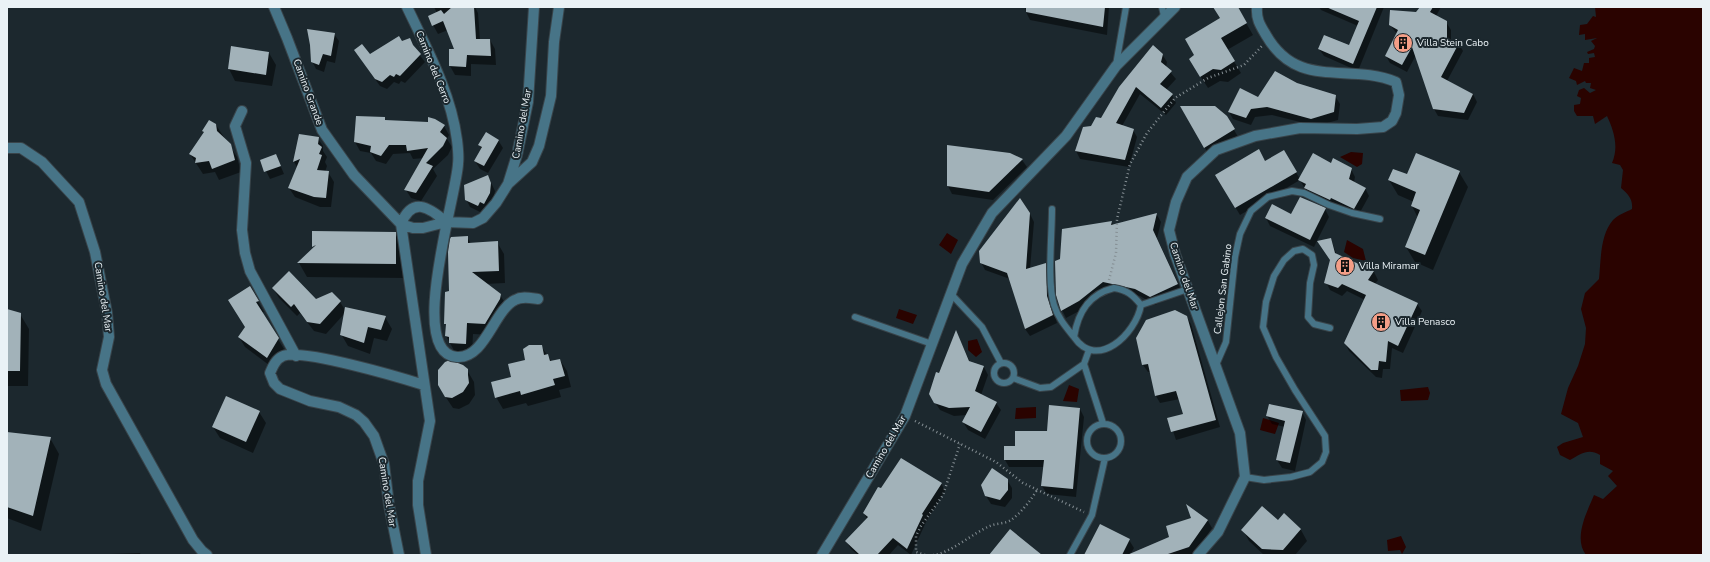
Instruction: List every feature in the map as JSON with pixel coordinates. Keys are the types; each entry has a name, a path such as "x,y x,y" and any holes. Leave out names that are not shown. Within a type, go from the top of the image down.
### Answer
{"street":[{"name":"Camino Grande","path":"274,7 322,130 354,175 401,224"},
{"name":"Camino del Cerro","path":"407,7 430,53 445,92 457,139 458,165 446,222 436,285 434,326 436,339 445,353 456,357 467,356 487,336 509,304 523,297 538,299"},
{"name":"Camino del Mar","path":"401,224 413,228 423,228 446,222 473,223 483,218 508,184 518,155 528,102 534,7"},
{"path":"508,184 532,162 539,146 551,96 554,42 559,7"},
{"name":"Camino del Mar","path":"822,555 905,416 962,264 992,213 1066,136 1116,66 1163,11 1175,7"},
{"name":"Camino del Mar","path":"1245,477 1240,433 1175,254 1169,230 1176,202 1187,177 1216,150 1255,136 1300,128 1357,129 1383,127 1392,121 1396,113 1399,95 1396,82 1382,76 1361,73 1338,74 1309,70 1286,61 1269,39 1256,17 1257,7"},
{"path":"242,111 235,126 246,163 242,230 245,254 250,271 296,356"},
{"name":"Camino del Mar","path":"7,148 21,148 42,162 79,202 95,252 107,312 109,337 102,370 106,384 193,540 202,551 208,555"},
{"path":"426,555 418,499 418,481 430,421 428,397 424,385 401,224 406,213 413,208 423,206 433,210 446,222"},
{"name":"Camino del Mar","path":"399,555 389,505 384,464 374,436 364,422 356,415 339,407 310,401 280,389 274,383 270,373 275,362 284,355 344,363 424,385"},
{"path":"1198,555 1218,532 1245,477"}],"lane":[{"path":"1116,66 1126,7"},
{"name":"Callejon San Gabino","path":"1216,365 1226,342 1235,257 1240,234 1251,211 1268,197 1292,191 1304,193 1328,205 1358,215 1380,219"},
{"path":"1052,209 1051,274 1054,305 1060,320 1080,345 1089,350 1109,348 1122,339 1134,326 1139,316 1140,305 1134,295 1123,290 1114,288 1104,291 1094,296 1082,311 1077,321 1074,337"},
{"path":"1245,477 1264,480 1291,478 1310,472 1322,462 1326,452 1325,436 1295,390 1276,357 1263,327 1266,302 1274,276 1284,260 1294,250 1303,249 1312,255 1314,265 1310,283 1308,317 1314,324 1330,328"},
{"path":"1140,305 1188,289"},
{"path":"952,294 982,327 1001,363"},
{"path":"855,317 932,344"},
{"path":"1013,378 1040,388 1051,387 1084,364 1089,350"},
{"path":"1001,363 1007,363 1012,366 1015,372 1013,378 1004,383 995,378 995,368 1001,363"},
{"path":"1084,364 1103,423"},
{"path":"1103,423 1114,426 1121,434 1122,440 1121,446 1115,455 1104,458 1094,454 1087,444 1089,433 1092,428 1103,423"},
{"path":"1070,555 1092,516 1104,458"}],"path":[{"path":"1104,291 1111,277 1116,253 1117,219 1130,164 1147,133 1175,98 1208,78 1244,65 1269,39"},
{"path":"905,416 996,462 1023,483 1092,516"},
{"path":"925,555 915,553 916,536 920,526 943,495 960,444"},
{"path":"933,555 942,555 963,540 990,526 1010,521 1030,501 1037,490"}],"shaded area":[{"path":"1595,7 1703,7 1703,555 1586,555 1582,548 1581,541 1582,525 1594,495 1603,499 1617,486 1608,476 1613,471 1600,464 1600,455 1596,453 1588,452 1570,460 1560,455 1557,447 1563,443 1583,437 1578,423 1561,414 1568,388 1578,366 1585,344 1586,328 1581,309 1585,293 1599,279 1603,240 1609,226 1615,218 1632,209 1630,197 1621,188 1623,170 1620,165 1612,163 1615,151 1615,139 1607,116 1595,124 1593,116 1577,116 1574,111 1574,105 1580,104 1581,98 1577,96 1579,90 1584,88 1590,93 1596,90 1590,88 1591,83 1586,83 1585,81 1577,85 1576,81 1569,78 1574,68 1582,71 1584,63 1589,63 1589,58 1595,57 1594,53 1588,54 1587,52 1594,49 1595,46 1591,41 1597,38 1585,40 1585,34 1579,35 1580,25 1587,24 1593,16 1596,17"},
{"path":"1351,152 1363,153 1362,164 1357,167 1340,157"},
{"path":"947,233 958,240 951,254 939,245"},
{"path":"1347,240 1363,249 1366,261 1353,258 1344,252"},
{"path":"899,309 917,315 913,324 896,318"},
{"path":"977,339 982,352 976,357 968,350 968,341"},
{"path":"1069,385 1079,389 1077,402 1063,401"},
{"path":"1428,387 1430,393 1428,400 1401,401 1400,390"},
{"path":"1036,407 1036,418 1015,419 1016,408"},
{"path":"1263,418 1279,423 1275,434 1260,430"},
{"path":"1401,536 1406,547 1402,554 1400,550 1388,551 1387,540"}],"building":[{"path":"452,7 474,7 476,39 490,39 491,56 467,55 466,67 449,66 449,49 454,49 443,21 432,26 428,16 441,10 444,14"},
{"path":"1026,7 1105,7 1103,27 1026,12"},
{"path":"1213,7 1238,7 1247,23 1221,38 1235,61 1221,70 1213,69 1200,77 1189,59 1194,55 1185,39 1220,18"},
{"path":"1326,7 1377,7 1353,64 1318,49 1324,35 1349,45 1359,21"},
{"path":"1420,7 1433,7 1430,12 1447,21 1447,43 1459,43 1441,77 1473,94 1464,113 1433,109 1412,47 1402,65 1385,56 1398,30 1389,25 1390,10 1416,12"},
{"path":"307,29 335,33 331,56 323,54 319,65 311,62"},
{"path":"399,36 402,41 410,38 413,45 421,54 400,76 396,74 394,77 390,75 382,82 375,79 354,50 362,44 370,54"},
{"path":"1153,45 1163,54 1161,62 1172,71 1160,84 1173,94 1161,108 1136,87 1116,123 1134,129 1125,160 1075,151 1083,127 1091,126 1096,117 1101,118 1119,87"},
{"path":"231,46 269,52 266,75 228,69"},
{"path":"1275,71 1297,83 1336,95 1334,112 1311,119 1267,107 1251,109 1246,118 1228,112 1240,88 1258,97"},
{"path":"1180,106 1215,106 1227,116 1235,129 1204,148"},
{"path":"356,116 385,117 385,120 428,122 428,117 445,125 440,132 447,138 443,146 426,163 433,166 416,193 404,190 428,148 407,151 406,145 389,145 381,156 370,152 371,146 354,142"},
{"path":"209,120 216,124 217,131 231,144 235,160 212,169 209,161 195,163 196,158 189,154 204,132 202,131"},
{"path":"486,132 499,140 484,166 474,161 482,147 478,145"},
{"path":"299,134 319,137 318,144 322,147 319,154 322,155 317,170 329,171 326,198 314,197 288,188 300,159 293,162"},
{"path":"947,145 1010,153 1023,159 989,192 947,186"},
{"path":"1259,149 1265,161 1284,150 1297,172 1235,208 1215,175"},
{"path":"1313,153 1331,163 1333,158 1352,168 1349,179 1366,188 1354,209 1331,198 1330,200 1304,188 1306,184 1298,180"},
{"path":"1416,153 1460,171 1425,255 1405,247 1420,210 1411,206 1416,192 1388,180 1393,169 1407,174"},
{"path":"276,154 281,166 264,172 260,160"},
{"path":"488,175 491,183 490,193 484,204 480,202 478,206 465,200 464,185"},
{"path":"1300,197 1326,208 1310,240 1265,218 1272,204 1291,214"},
{"path":"1020,198 1030,213 1026,269 1046,263 1047,296 1053,315 1025,329 1007,273 980,263 979,251"},
{"path":"1157,213 1153,230 1178,284 1150,297 1135,289 1103,282 1079,301 1061,311 1056,295 1055,261 1060,259 1062,229 1112,221 1111,225"},
{"path":"312,231 396,232 396,264 297,263 316,245 312,247"},
{"path":"468,236 468,243 498,241 499,271 472,272 501,294 500,299 485,324 467,323 466,344 449,343 449,337 445,336 446,324 444,324 445,292 449,291 448,252 450,239 451,237"},
{"name":"Villa Penasco","path":"1331,238 1335,253 1374,271 1368,280 1418,303 1398,346 1388,341 1386,362 1379,361 1378,370 1371,370 1344,343 1366,295 1342,284 1338,288 1324,283 1330,260 1317,241"},
{"path":"289,271 316,299 332,292 341,301 320,324 307,322 294,304 291,307 272,288"},
{"path":"250,286 259,301 256,302 279,338 267,358 238,337 245,327 228,300"},
{"path":"345,307 386,316 381,330 368,327 364,343 340,335"},
{"path":"7,309 21,313 20,371 7,371"},
{"path":"1175,310 1187,316 1216,420 1171,432 1167,418 1183,414 1176,391 1155,396 1148,364 1142,365 1136,338 1146,320"},
{"path":"956,330 969,361 984,366 975,391 997,402 981,432 962,422 970,407 949,408 934,403 929,394 936,372 939,373"},
{"path":"529,345 542,345 544,355 548,354 550,361 560,359 565,376 553,379 555,385 521,395 520,391 495,398 491,382 511,377 508,364 525,360 523,349"},
{"path":"450,360 463,365 468,369 469,383 463,392 452,398 445,397 438,385 438,370 445,362"},
{"path":"226,396 260,411 246,442 212,427"},
{"path":"1269,404 1303,411 1290,463 1276,460 1285,421 1266,416"},
{"path":"1049,405 1080,408 1073,489 1041,486 1044,460 1004,460 1004,446 1015,446 1015,431 1047,431"},
{"path":"7,432 51,437 33,516 7,507"},
{"path":"901,458 942,483 922,514 923,515 907,549 893,538 877,555 860,555 845,541 868,517 863,513 878,487 881,488"},
{"path":"992,468 1008,479 1008,490 1000,500 985,496 981,485"},
{"path":"1186,504 1208,520 1189,547 1165,555 1127,555 1169,537 1166,526 1191,518"},
{"path":"1262,506 1278,520 1284,513 1301,529 1283,550 1262,549 1241,530"},
{"path":"1100,524 1130,539 1122,555 1084,555"},
{"path":"1010,529 1042,555 989,555"}],"place":[{"name":"Villa Stein Cabo","path":"1403,43"},
{"name":"Villa Miramar","path":"1345,266"},
{"name":"Villa Penasco","path":"1381,322"}]}
